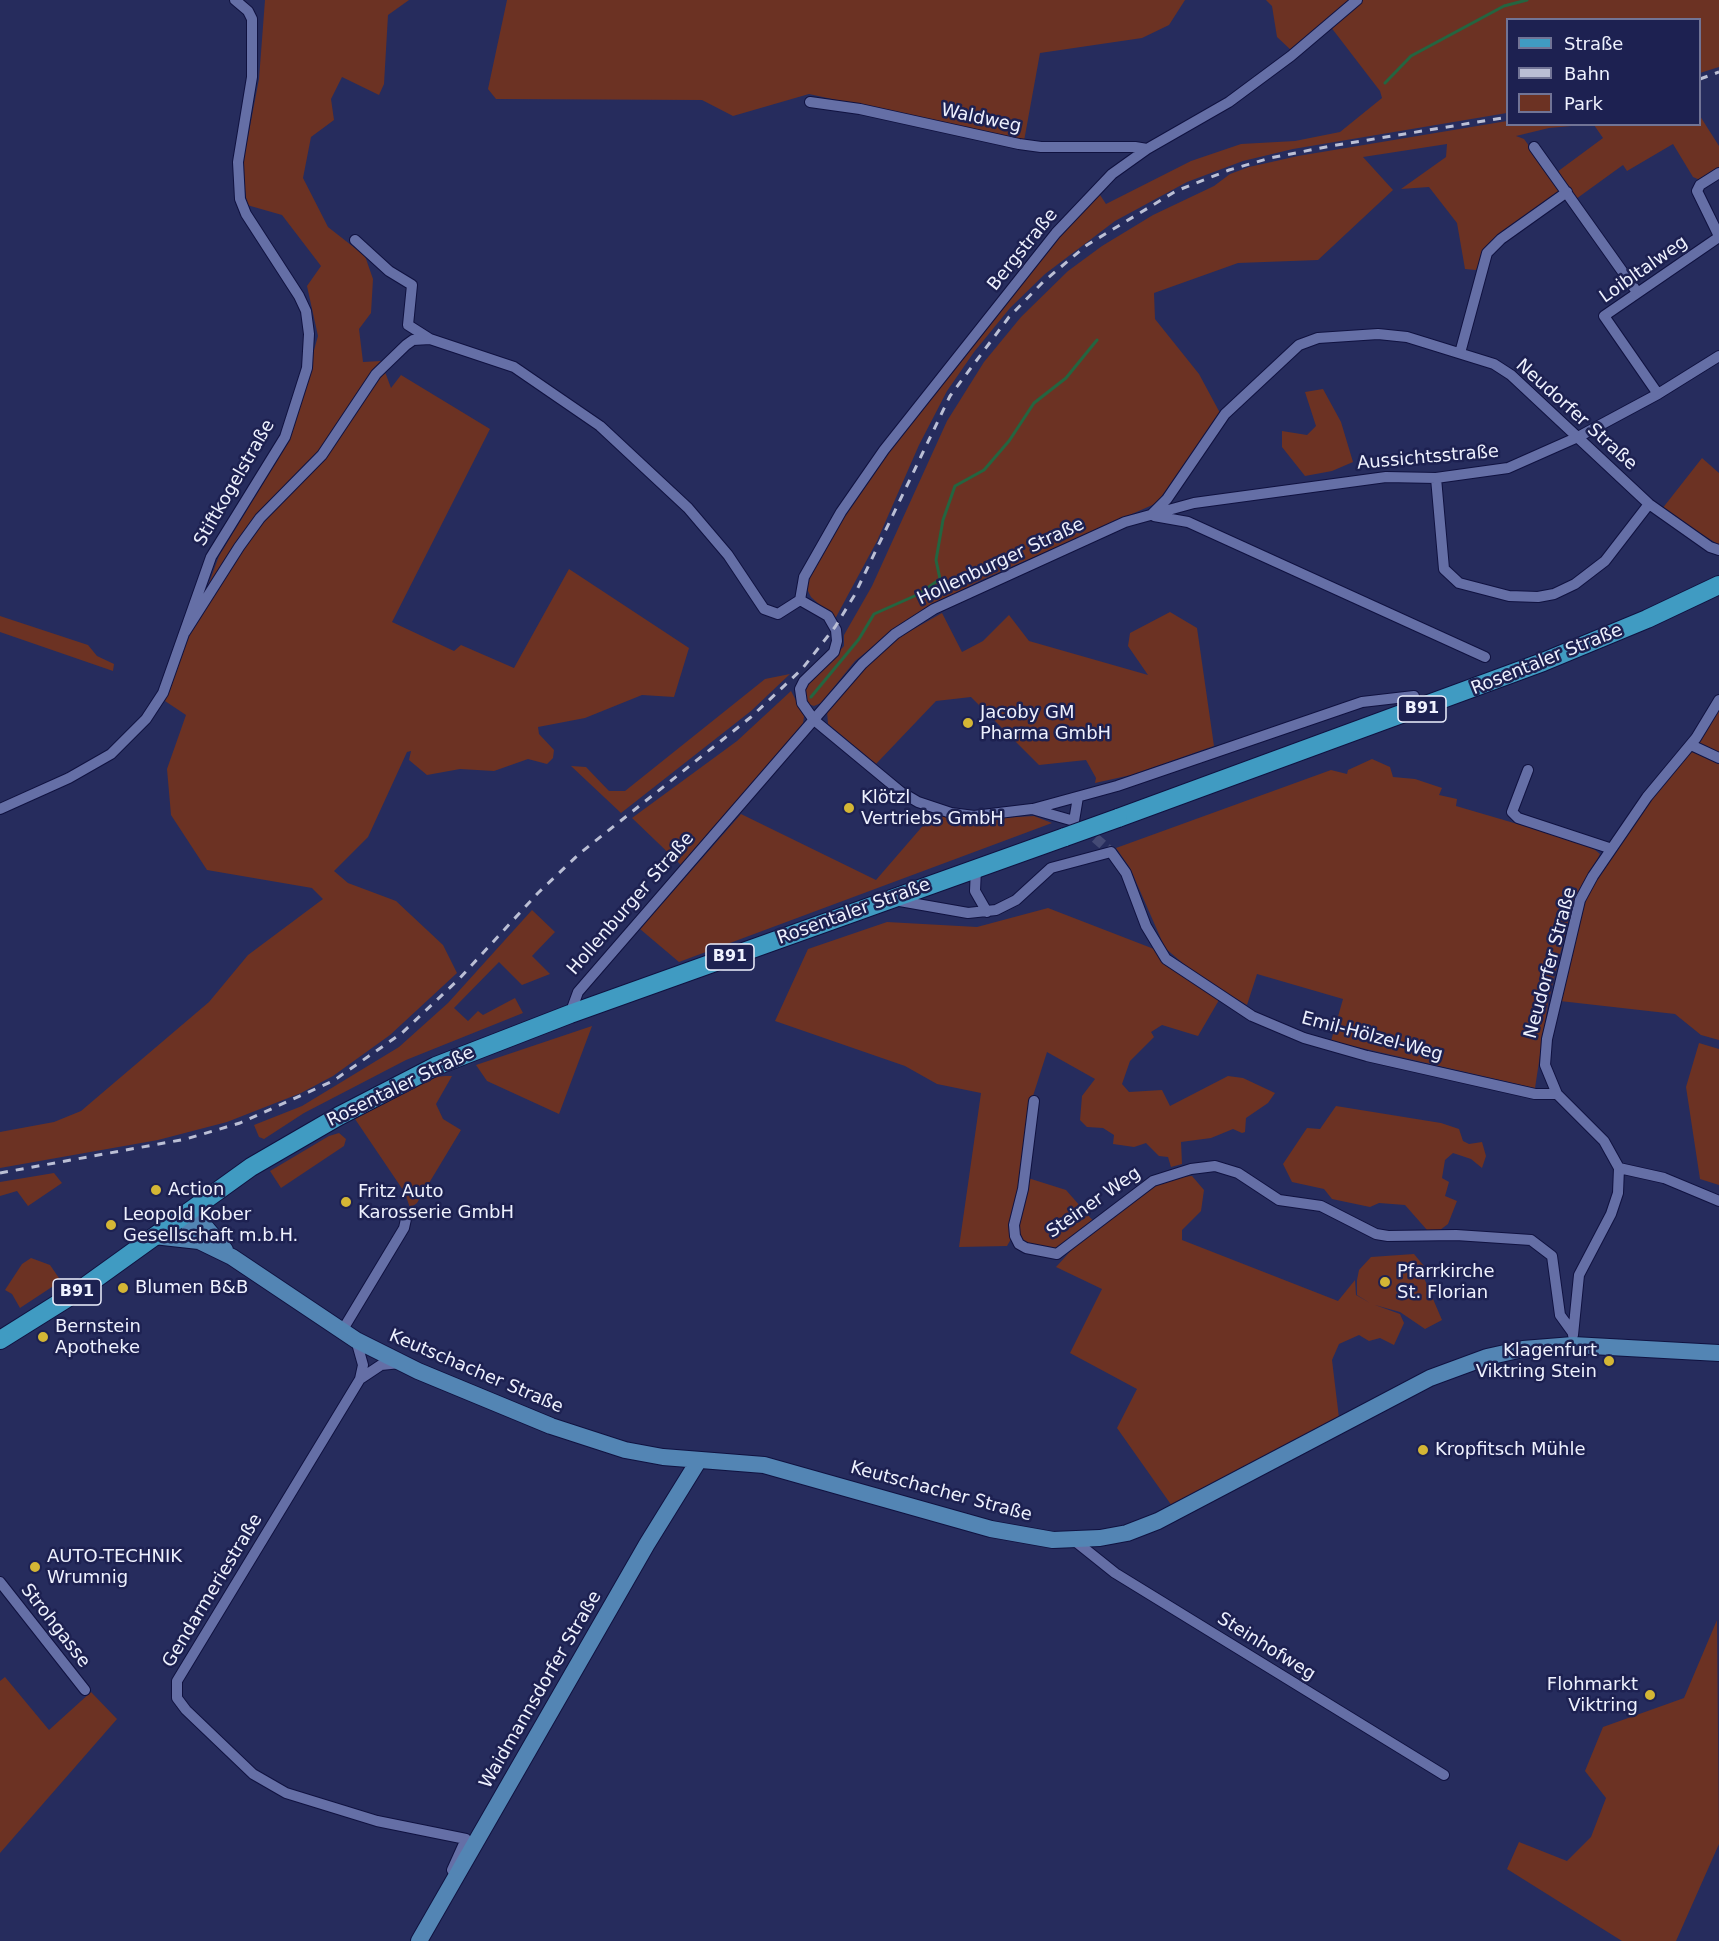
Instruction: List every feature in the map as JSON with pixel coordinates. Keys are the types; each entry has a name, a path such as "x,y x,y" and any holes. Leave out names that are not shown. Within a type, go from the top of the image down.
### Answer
{"main road":[{"name":"Rosentaler Straße","path":"0,1340 80,1290 251,1167 385,1091 436,1066 570,1014 976,869 1069,829 1118,818 1544,663 1647,620 1719,585"},
{"path":"191,1210 188,1220 190,1229 200,1241"},
{"path":"191,1210 232,1257"},
{"path":"154,1236 200,1241 232,1257"},
{"name":"Keutschacher Straße","path":"232,1257 349,1335 400,1363 590,1440 663,1457 764,1465 991,1529 1053,1540 1075,1541 1127,1533 1158,1521 1457,1366 1573,1339 1719,1353"},
{"name":"Waidmannsdorfer Straße","path":"422,1936 647,1544 699,1460"}],"street":[{"name":"Stiftkogelstraße","path":"0,809 69,778 111,754 146,719 163,693 211,557 285,437 307,368 309,334 306,311 299,296 246,214 240,199 238,162 252,78 252,19 248,11 235,0"},
{"name":"Bergstraße","path":"800,600 804,577 841,512 884,450 1056,233 1112,174 1147,150 1229,102 1286,60 1357,0"},
{"name":"Waldweg","path":"810,102 860,109 1019,144 1041,147 1135,147 1147,150"},
{"path":"1534,147 1637,292"},
{"path":"1719,173 1700,185 1697,191 1719,237"},
{"path":"1460,353 1487,253 1501,238 1567,192"},
{"name":"Loibltalweg","path":"1658,394 1604,316 1719,237"},
{"path":"355,240 389,271 412,285 405,345"},
{"path":"408,325 429,339 514,367 600,426 688,508 728,555 764,609 778,614 800,600 828,616 836,630 837,641 834,652 804,681 800,689 802,703 814,720 872,770 901,792 926,805 951,813 974,816 1032,809 1078,797 1362,702 1414,696"},
{"name":"Neudorfer Straße","path":"1151,516 1167,499 1226,414 1299,345 1318,338 1378,334 1407,337 1494,364 1511,375 1649,504 1710,547 1719,550"},
{"path":"185,632 260,518 322,455 376,374 405,345 413,340 429,339"},
{"name":"Aussichtsstraße","path":"1151,516 1194,503 1301,488 1386,477 1436,478 1508,468 1578,437 1717,360"},
{"path":"1436,478 1444,569 1459,583 1509,596 1554,594 1591,573 1616,549 1649,504"},
{"name":"Hollenburger Straße","path":"570,1014 578,992 664,889 862,664 895,634 934,609 1125,522 1151,516 1188,522 1485,657"},
{"name":"Neudorfer Straße","path":"1557,1094 1545,1065 1547,1040 1580,900 1609,848 1647,796 1691,745 1719,700"},
{"path":"1691,745 1719,758"},
{"path":"1528,770 1512,812 1518,818 1609,848"},
{"path":"1032,809 1069,829 1078,797"},
{"name":"Emil-Hölzel-Weg","path":"890,899 969,913 987,912 1007,906 1016,900 1051,868 1111,852 1126,873 1146,926 1166,959 1252,1016 1304,1038 1368,1056 1535,1094 1557,1094"},
{"path":"976,869 975,891 987,912"},
{"path":"1557,1094 1604,1140 1619,1167 1618,1193 1611,1214 1579,1275 1573,1339"},
{"name":"Steiner Weg","path":"1034,1101 1023,1189 1014,1225 1015,1236 1019,1244 1026,1248 1057,1254 1153,1181 1191,1168 1215,1166 1238,1173 1280,1200 1321,1206 1376,1234 1388,1236 1456,1235 1531,1240 1552,1256 1560,1315 1573,1339"},
{"path":"1619,1167 1664,1178 1719,1201"},
{"path":"400,1363 381,1365 363,1373 349,1335 404,1228 406,1219"},
{"name":"Gendarmeriestraße","path":"375,1350 376,1359 363,1373 177,1681 177,1698 186,1710 254,1774 286,1793 377,1821 466,1839 422,1936"},
{"name":"Steinhofweg","path":"1075,1541 1115,1573 1444,1775"},
{"name":"Strohgasse","path":"0,1582 85,1690"}],"green space":[{"path":"265,0 409,0 388,15 384,84 379,95 342,77 331,99 334,120 311,137 303,178 328,227 365,256 373,279 371,313 359,329 363,362 381,361 391,388 401,375 490,429 392,622 454,651 461,645 514,668 569,569 689,648 674,697 642,695 585,718 538,727 539,734 554,750 553,758 547,764 528,759 494,771 460,769 427,775 409,760 411,751 407,752 368,837 334,871 348,883 396,901 443,945 457,973 390,1035 333,1076 301,1093 227,1122 158,1140 0,1168 0,1132 54,1122 81,1111 209,1002 248,955 323,899 312,888 207,870 171,815 167,769 186,715 165,701 219,556 288,442 318,336 307,286 321,266 282,215 247,205 242,168 259,79"},
{"path":"507,0 1185,0 1169,25 1142,38 1040,53 1024,141 809,94 733,116 702,100 496,99 488,89"},
{"path":"1266,0 1719,0 1719,67 1701,73 1701,18 1506,18 1506,113 1293,149 1243,161 1187,182 1115,221 1045,274 1010,308 974,352 947,391 919,445 877,541 835,619 811,597 806,587 809,575 842,519 884,455 1057,236 1098,192 1106,204 1191,161 1241,144 1295,141 1340,132 1382,98 1380,91 1327,22 1292,51 1277,37 1272,6"},
{"path":"1701,118 1719,146 1719,167 1700,180 1693,177 1673,144 1627,171 1623,165 1576,199 1557,172 1603,138 1595,126 1701,126"},
{"path":"1506,121 1506,126 1572,126 1549,128 1516,136 1524,139 1558,186 1558,194 1484,250 1476,270 1465,269 1457,223 1429,187 1401,189 1446,157 1447,144 1363,157 1393,190 1318,260 1238,263 1154,293 1155,319 1199,374 1220,413 1157,503 979,581 934,605 896,628 855,661 821,703 814,706 808,704 804,698 805,688 844,646 844,635 872,586 947,421 984,362 1021,317 1068,271 1102,246 1153,215 1214,186 1230,174 1249,167 1298,156"},
{"path":"1323,389 1341,422 1353,462 1332,471 1305,476 1282,447 1282,431 1307,435 1316,426 1305,392"},
{"path":"1702,458 1719,473 1719,545 1662,509"},
{"path":"1170,612 1197,628 1214,746 1131,775 1095,783 1096,778 1086,760 1039,765 971,697 936,701 876,764 828,724 827,711 864,667 898,638 942,613 962,652 983,641 1009,615 1029,641 1148,675 1128,646 1130,633"},
{"path":"0,616 88,645 97,656 114,664 113,671 0,632"},
{"path":"790,674 751,711 621,813 571,766 586,767 609,791 625,791 765,679"},
{"path":"791,691 804,716 803,724 681,865 632,818 737,741"},
{"path":"1719,709 1719,1040 1701,1035 1675,1014 1560,1001 1584,901 1626,831"},
{"path":"1372,759 1390,767 1393,777 1415,779 1442,788 1439,795 1457,799 1456,806 1589,845 1600,854 1569,918 1548,1003 1535,1088 1331,1041 1343,999 1257,974 1247,1005 1199,977 1165,948 1130,868 1116,848 1331,770 1347,774 1348,770"},
{"path":"741,814 876,880 933,814 964,820 1034,816 1052,823 679,962 640,929"},
{"path":"1048,908 1154,949 1181,975 1219,1000 1198,1036 1162,1025 1151,1032 1154,1037 1130,1061 1122,1084 1129,1092 1162,1090 1170,1106 1228,1076 1243,1078 1275,1093 1268,1103 1246,1118 1245,1132 1233,1129 1211,1138 1181,1142 1182,1164 1171,1167 1168,1157 1159,1156 1146,1143 1134,1147 1113,1144 1114,1135 1103,1128 1087,1127 1080,1120 1082,1096 1095,1079 1047,1052 1032,1099 1011,1239 1007,1246 959,1247 981,1093 937,1084 905,1066 775,1021 808,949 887,922 977,927"},
{"path":"532,910 555,932 532,956 550,974 522,985 499,962 454,1008 468,1021 478,1011 483,1015 515,998 523,1013 406,1060 304,1113 264,1139 259,1137 254,1125 302,1106 399,1047 448,1003"},
{"path":"592,1026 559,1114 487,1081 476,1065"},
{"path":"1699,1043 1719,1049 1719,1185 1700,1179 1686,1087"},
{"path":"452,1076 436,1104 443,1119 461,1130 417,1203 410,1208 405,1193 355,1119 436,1077"},
{"path":"1336,1106 1441,1123 1459,1129 1463,1141 1469,1144 1482,1142 1486,1156 1482,1168 1471,1159 1453,1153 1445,1160 1442,1178 1449,1182 1445,1196 1457,1201 1448,1224 1440,1230 1427,1230 1405,1205 1379,1203 1370,1207 1332,1199 1324,1189 1292,1182 1283,1164 1307,1128 1320,1129"},
{"path":"339,1133 346,1139 344,1146 281,1188 270,1171 329,1136"},
{"path":"54,1173 62,1183 28,1206 17,1191 0,1196 0,1182"},
{"path":"1192,1176 1204,1190 1201,1211 1182,1230 1182,1240 1338,1301 1355,1280 1356,1295 1370,1303 1357,1295 1359,1270 1371,1257 1414,1254 1429,1272 1424,1278 1442,1320 1425,1329 1400,1312 1375,1305 1400,1314 1404,1323 1394,1345 1380,1338 1369,1341 1359,1335 1339,1344 1332,1360 1339,1418 1172,1506 1117,1428 1137,1389 1070,1353 1102,1289 1056,1267 1076,1245 1155,1186 1177,1177"},
{"path":"1028,1178 1066,1190 1095,1223 1064,1245 1053,1249 1027,1244 1020,1238 1018,1226"},
{"path":"31,1258 50,1265 61,1281 20,1308 12,1294 5,1290 22,1264"},
{"path":"1717,1620 1719,1844 1676,1941 1622,1941 1507,1869 1519,1842 1567,1861 1591,1837 1606,1798 1585,1771 1603,1727 1684,1698"},
{"path":"5,1677 49,1730 91,1692 117,1719 0,1853 0,1681"}],"waterway":[{"path":"1385,83 1411,56 1504,6 1527,0"},
{"path":"811,697 859,639 874,614 919,594 940,579 936,560 943,520 955,486 984,470 1009,441 1034,403 1066,378 1097,340"}],"tunnel":[{"path":"1084,828 1111,852"}],"railway":[{"path":"1701,79 1719,72"},
{"path":"0,1173 186,1139 240,1123 333,1081 402,1033 459,979 538,893 579,854 751,717 802,669 835,627 854,596 950,396 1009,317 1043,282 1087,245 1176,191 1229,170 1270,158 1331,146 1506,117"}],"place":[{"name":"Jacoby GM Pharma GmbH","path":"968,723"},
{"name":"Klötzl Vertriebs GmbH","path":"849,808"},
{"name":"Action","path":"156,1190"},
{"name":"Fritz Auto Karosserie GmbH","path":"346,1202"},
{"name":"Leopold Kober Gesellschaft m.b.H.","path":"111,1225"},
{"name":"Pfarrkirche St. Florian","path":"1385,1282"},
{"name":"Blumen B&B","path":"123,1288"},
{"name":"Bernstein Apotheke","path":"43,1337"},
{"name":"Klagenfurt Viktring Stein","path":"1609,1361"},
{"name":"Kropfitsch Mühle","path":"1423,1450"},
{"name":"AUTO-TECHNIK Wrumnig","path":"35,1567"},
{"name":"Flohmarkt Viktring","path":"1650,1695"}]}
